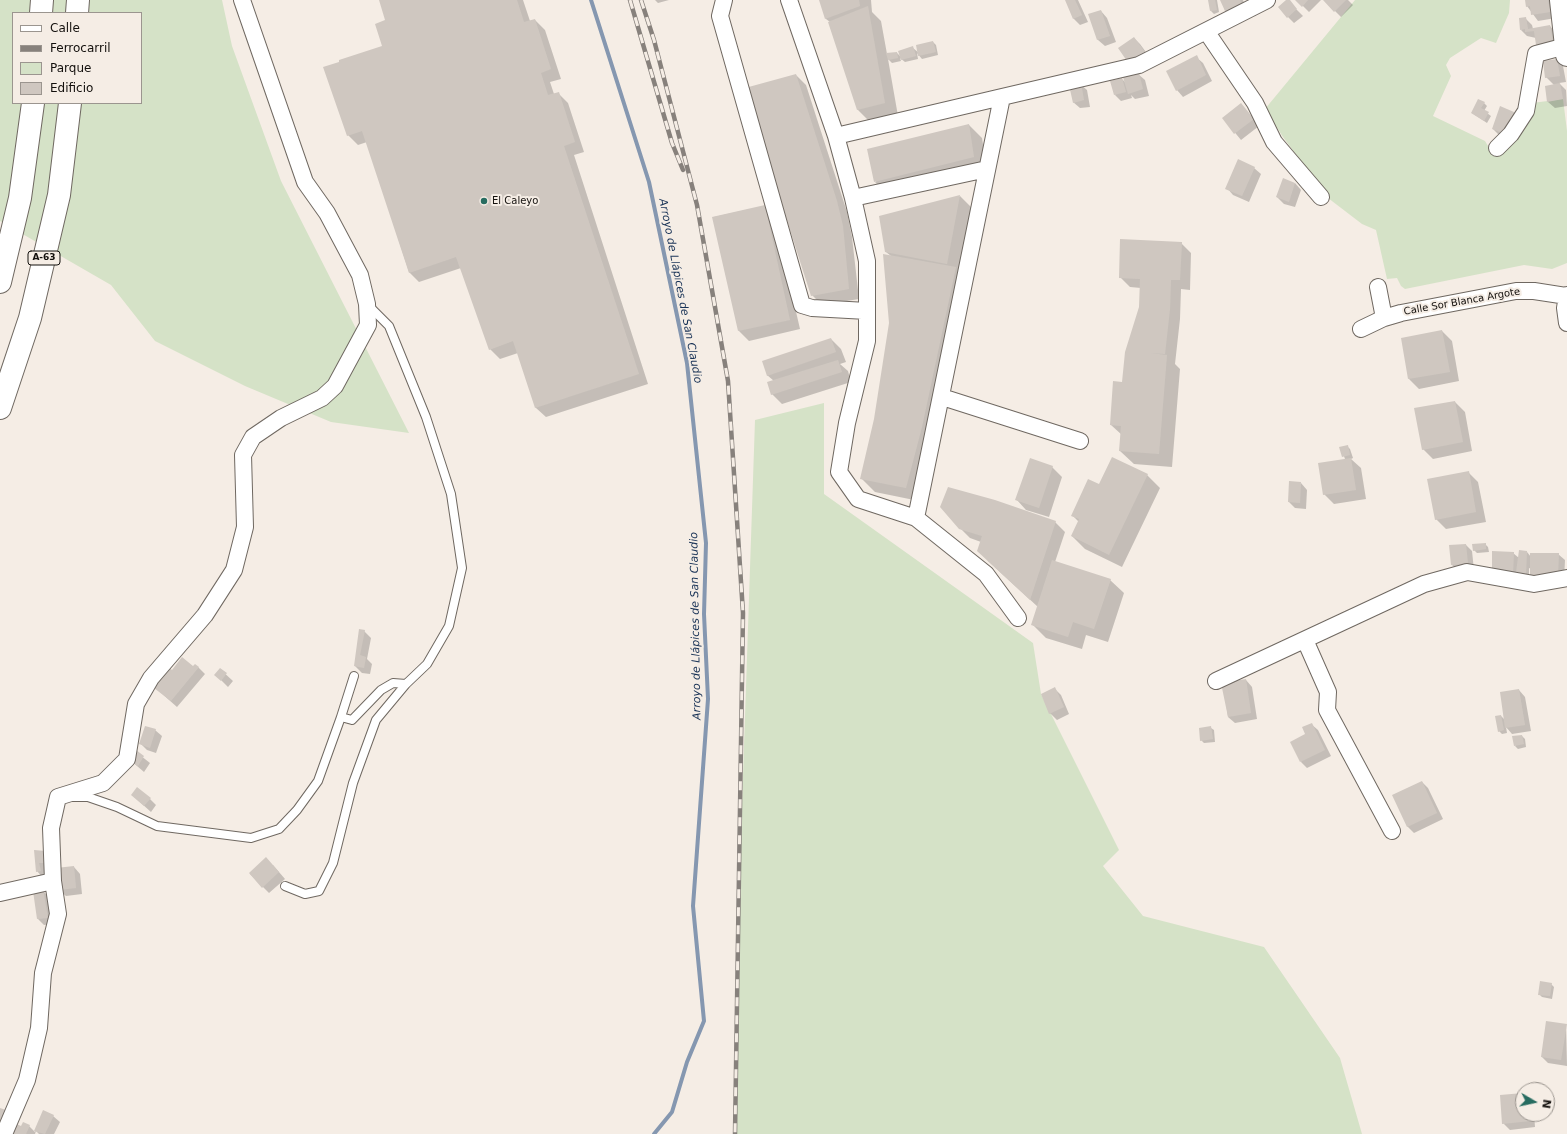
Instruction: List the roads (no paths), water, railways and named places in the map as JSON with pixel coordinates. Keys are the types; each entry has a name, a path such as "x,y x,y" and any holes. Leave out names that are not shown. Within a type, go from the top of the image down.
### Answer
{"main road":[{"path":"41,12 42,0"},
{"path":"77,12 78,0"},
{"path":"1561,0 1566,50"},
{"path":"0,282 20,198 33,104"},
{"name":"A-63","path":"0,408 32,310 58,195 70,104"}],"street":[{"path":"4,1134 27,1080 39,1028 43,973 58,914 53,881 52,828 58,796 103,783 127,759 136,704 150,678 205,615 234,570 245,527 243,455 252,437 281,418 322,398 335,386 368,324 367,304 360,275 346,246 327,213 305,182 242,0"},
{"path":"724,0 720,16 802,305 812,308 867,311"},
{"path":"789,0 836,136 853,198 867,261 867,341 847,423 839,472 858,499 916,518 986,574 1018,618"},
{"path":"836,136 1139,65 1267,0"},
{"path":"1206,31 1255,102 1274,142 1321,197"},
{"path":"1497,148 1511,134 1526,111 1536,54 1566,50"},
{"path":"916,518 942,397 1002,97"},
{"path":"853,198 987,169"},
{"path":"1378,287 1384,318"},
{"name":"Calle Sor Blanca Argote","path":"1361,329 1384,318 1516,291 1534,291 1567,296"},
{"path":"1567,296 1565,308 1567,323"},
{"path":"942,397 1080,440"},
{"path":"1216,681 1424,584 1467,572 1534,584 1567,578"},
{"path":"1305,640 1328,692 1327,710 1392,831"},
{"path":"0,893 53,881"}],"lane":[{"path":"285,886 305,894 319,891 333,863 352,783 376,720 406,684 427,664 449,626 462,568 451,494 426,417 389,326 367,304"},
{"path":"58,796 88,798 117,806 157,826 250,838 279,829 298,810 318,781 354,676"},
{"path":"341,717 352,720 381,690 393,683 406,684"}],"waterway":[{"name":"Arroyo de Llápices de San Claudio","path":"591,0 649,182 687,363 706,543 704,614 708,699 693,906 704,1021 687,1062 672,1112 654,1134"}],"railway":[{"path":"630,0 672,143 683,170"},
{"path":"641,0 654,40 697,205 728,381 743,613 735,1134"}],"place":[{"name":"El Caleyo","path":"484,201"}]}
